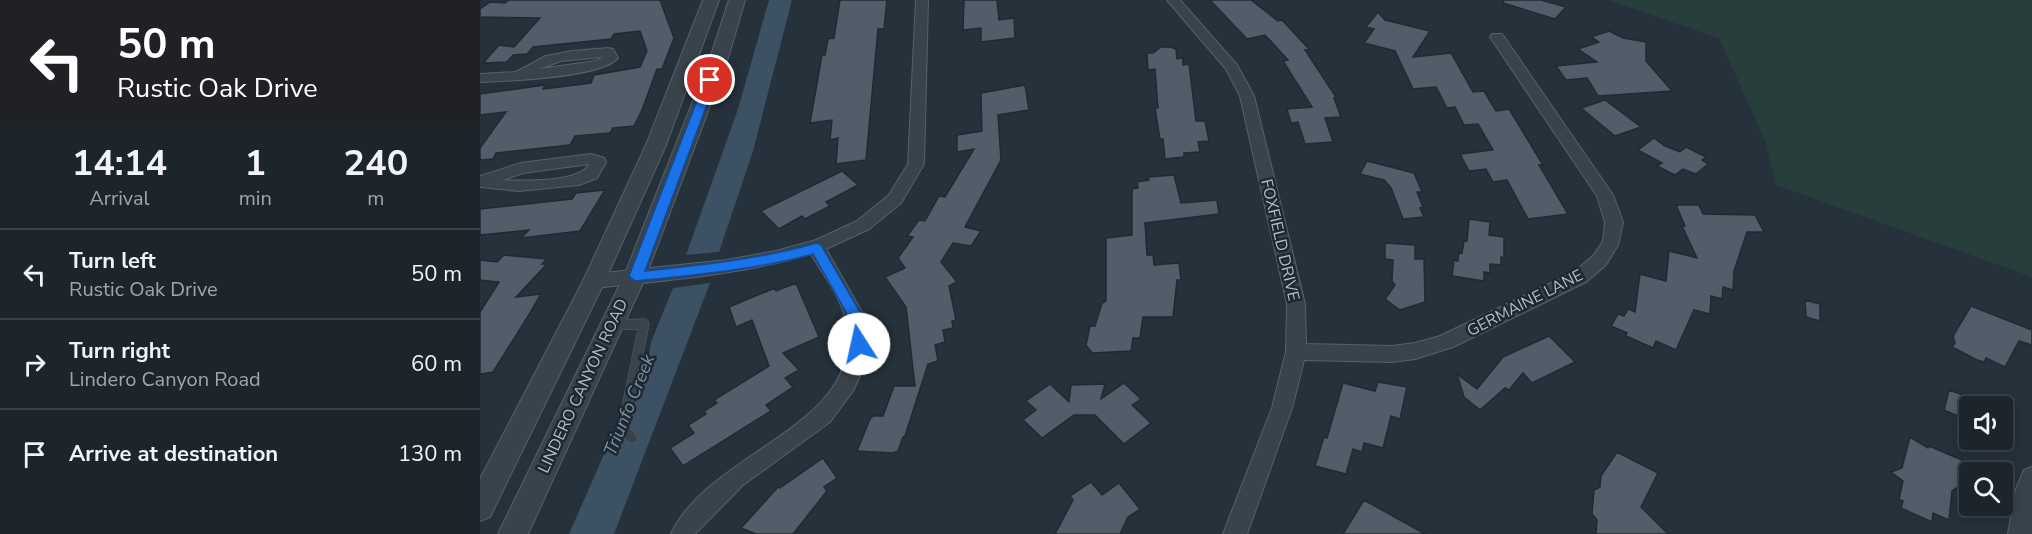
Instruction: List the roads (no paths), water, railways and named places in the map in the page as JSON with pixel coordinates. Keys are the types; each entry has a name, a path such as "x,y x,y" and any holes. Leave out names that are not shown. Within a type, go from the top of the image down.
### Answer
{"street":[{"name":"LINDERO CANYON ROAD","path":"480,508 594,282 656,145 711,0"},
{"name":"LINDERO CANYON ROAD","path":"513,534 635,276 719,58 737,0"},
{"path":"594,282 714,269 782,258 817,248 877,215 910,180 916,164 922,0"},
{"name":"FOXFIELD DRIVE","path":"1173,0 1232,68 1247,96 1296,304 1296,352 1282,408 1235,534"},
{"name":"GERMAINE LANE","path":"1296,352 1392,354 1415,351 1446,342 1580,278 1600,260 1606,251 1612,241 1614,222 1605,195 1497,37"},
{"path":"480,78 519,76 600,65 611,58 608,52 553,57 534,64 519,76"},
{"path":"591,159 598,162 597,168 589,176 574,180 507,188 490,185 483,181 520,168 591,159"},
{"path":"683,534 687,526 735,478 823,416 843,391 859,344 853,312 817,248"},
{"path":"2020,534 2027,489 2032,477"}],"lane":[{"path":"612,325 644,324 627,407 626,431 632,438"}],"water":[{"path":"769,0 792,0 753,151 719,252 686,255 738,109"},
{"path":"710,283 614,534 569,534 609,443 619,434 643,386 651,342 673,288"}],"water label":[{"name":"Triunfo Creek","path":"629,405"}]}
